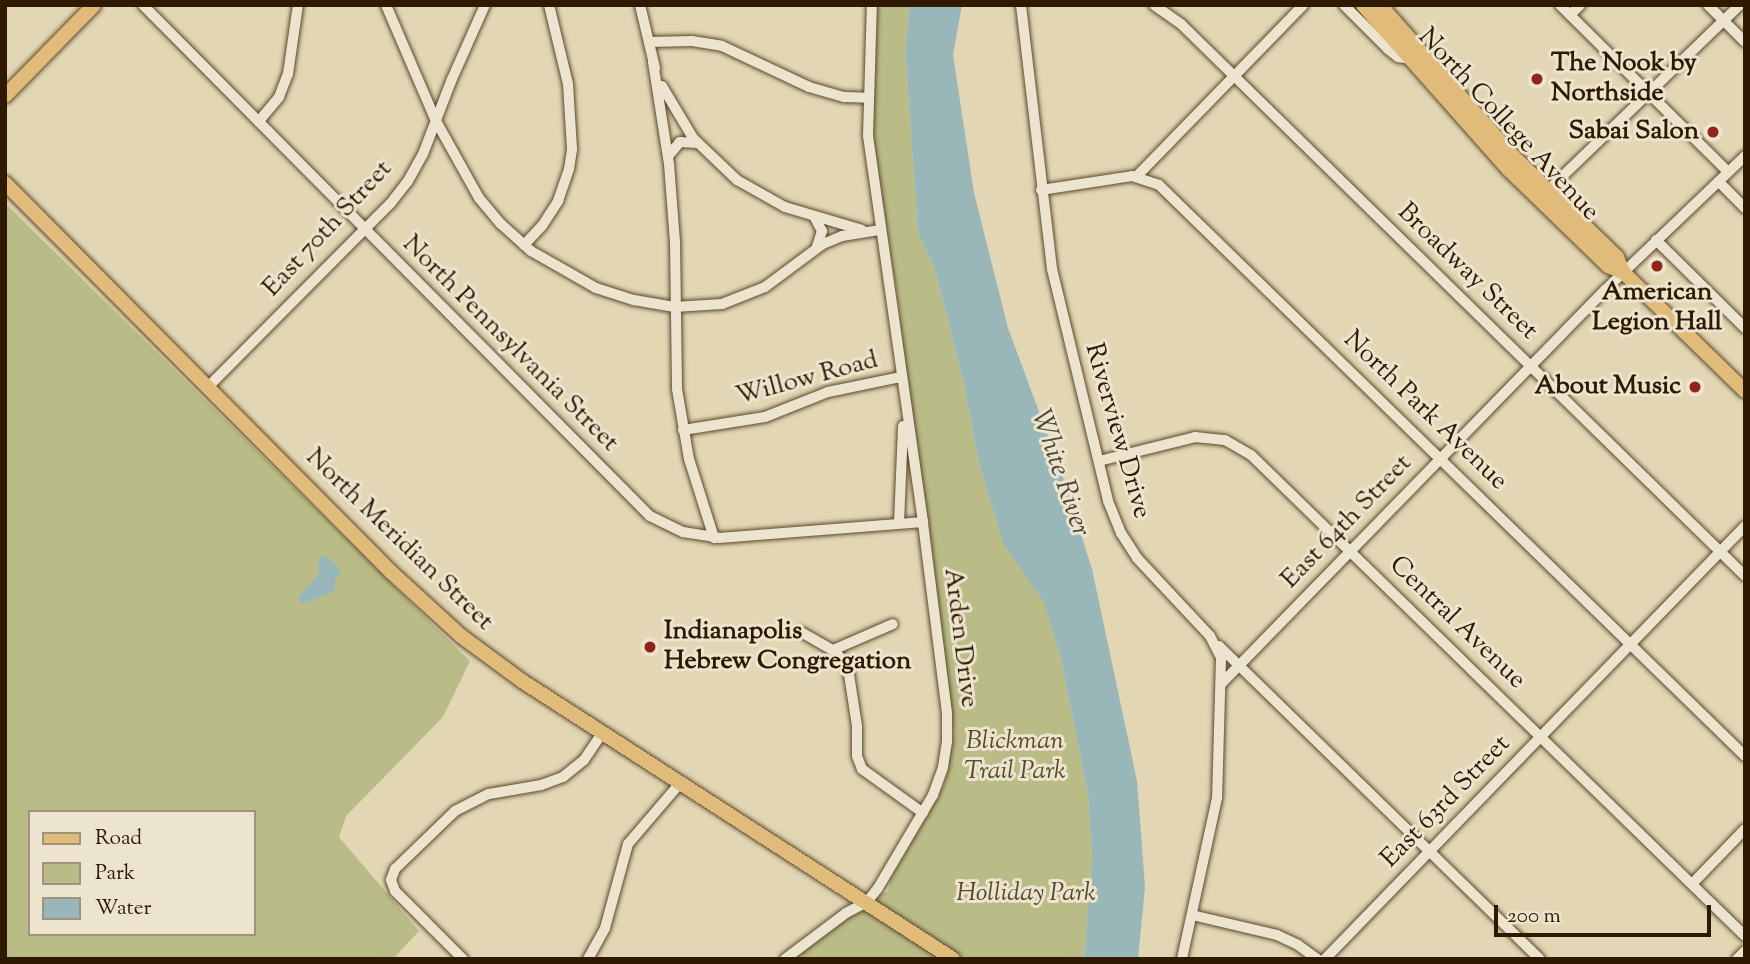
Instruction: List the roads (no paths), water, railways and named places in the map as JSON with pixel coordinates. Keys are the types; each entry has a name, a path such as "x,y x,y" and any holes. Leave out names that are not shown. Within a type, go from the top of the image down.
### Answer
{"main road":[{"path":"5,96 94,5"},
{"name":"North College Avenue","path":"1363,5 1494,154 1544,195"},
{"name":"North College Avenue","path":"1380,5 1608,266 1623,272 1745,391"},
{"name":"North Meridian Street","path":"5,183 442,621 511,673 951,958"}],"street":[{"name":"North Pennsylvania Street","path":"142,5 638,507 678,531 714,538 923,522"},
{"path":"259,121 279,97 288,74 298,5"},
{"path":"386,5 436,121 479,198 524,245 565,273 596,288 634,300 674,307 722,304 757,292 817,246 864,231 881,230"},
{"name":"East 70th Street","path":"208,387 408,181 485,5"},
{"path":"524,245 542,226 558,201 569,169 572,149 566,73 549,5"},
{"path":"640,5 653,62 668,156 675,242 677,389 683,430 697,489 714,538"},
{"name":"Arden Drive","path":"867,902 923,813 943,767 948,722 923,522 868,136 872,5"},
{"name":"Riverview Drive","path":"1022,5 1041,190 1065,327 1112,511 1133,553 1207,632 1220,653 1222,683 1217,798 1182,959"},
{"name":"Broadway Street","path":"1154,5 1174,18 1745,576"},
{"path":"1041,190 1136,177 1303,5"},
{"path":"1344,5 1398,57 1411,59"},
{"path":"1560,5 1728,172"},
{"path":"1570,15 1580,5"},
{"path":"1708,5 1745,42"},
{"path":"1544,195 1740,5"},
{"path":"649,42 712,44 744,54 809,87 845,97 868,98"},
{"path":"653,62 669,100 697,143 748,187 784,206 864,231"},
{"path":"668,156 677,143 685,140 697,143"},
{"name":"East 64th Street","path":"1222,683 1623,272 1745,156"},
{"name":"North Park Avenue","path":"1136,177 1150,180 1163,189 1745,756"},
{"path":"1719,181 1745,208"},
{"path":"814,216 822,231 817,246"},
{"path":"1656,240 1745,328"},
{"name":"Willow Road","path":"683,430 765,417 828,391 901,377"},
{"name":"Arden Drive","path":"899,523 904,402"},
{"name":"Central Avenue","path":"1099,461 1185,438 1205,437 1225,440 1251,454 1745,936"},
{"name":"East 63rd Street","path":"1325,959 1745,527"},
{"path":"833,650 893,624"},
{"path":"801,632 833,650 843,659 851,675 860,766 869,776 923,813"},
{"path":"1207,632 1238,666 1541,959"},
{"path":"463,959 396,891 391,880 399,864 451,813 481,797 544,784 563,777 584,760 602,733"},
{"path":"588,959 605,928 628,844 681,782"},
{"path":"1692,884 1745,829"},
{"path":"785,959 846,913 867,902"},
{"path":"1192,915 1277,935 1298,945 1317,959"},
{"path":"1737,959 1745,951"}],"water":[{"name":"White River","path":"910,5 962,5 953,55 974,193 1008,328 1061,471 1092,569 1137,781 1145,887 1138,959 1084,959 1092,858 1088,794 1061,660 1044,602 1004,545 979,464 964,385 935,270 918,233 905,47"},
{"path":"327,556 342,571 336,578 334,591 305,604 297,599 319,574 318,558"}],"place":[{"name":"The Nook by Northside","path":"1537,79"},
{"name":"Sabai Salon","path":"1713,132"},
{"name":"American Legion Hall","path":"1657,266"},
{"name":"About Music","path":"1695,387"},
{"name":"Indianapolis Hebrew Congregation","path":"650,647"}],"park label":[{"name":"Blickman Trail Park","path":"1015,757"},
{"name":"Holliday Park","path":"1026,894"}]}
